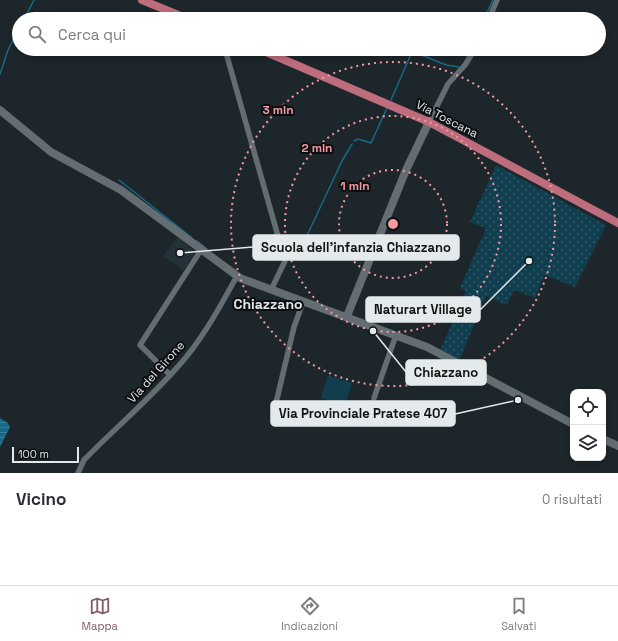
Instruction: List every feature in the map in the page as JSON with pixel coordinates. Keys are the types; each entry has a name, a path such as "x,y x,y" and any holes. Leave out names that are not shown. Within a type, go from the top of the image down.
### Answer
{"main road":[{"path":"142,0 171,12"},
{"name":"Via Toscana","path":"275,56 429,122 618,223"}],"street":[{"path":"492,12 497,0"},
{"path":"228,56 285,261 271,290"},
{"path":"347,316 402,178 448,84 466,65 471,56"},
{"path":"0,110 51,152 121,190 237,276 303,302 396,334 445,356 570,422"},
{"path":"170,375 140,345 201,250"},
{"name":"Via del Girone","path":"78,473 84,460 146,402 196,344 237,276"},
{"path":"276,403 294,327 303,302"},
{"path":"374,398 396,334"},
{"path":"606,440 618,446"}],"shaded area":[{"path":"496,165 606,225 575,287 544,275 535,298 514,290 507,305 486,296 459,361 440,351 466,291 460,288 486,228 470,222"},
{"path":"178,237 195,252 184,270 163,256"},
{"path":"328,375 352,383 345,405 321,398"},
{"path":"0,418 8,423 10,427 0,447"}],"waterway":[{"path":"28,12 34,0"},
{"path":"487,12 493,0"},
{"path":"0,74 12,42"},
{"path":"391,100 410,56"},
{"path":"424,56 446,65 459,67"},
{"path":"354,141 358,139 371,143 387,108"},
{"path":"304,242 342,161 352,144"},
{"path":"119,180 191,237"},
{"path":"197,241 207,249"}],"place":[{"name":"Scuola dell'infanzia Chiazzano","path":"180,253"},
{"name":"Naturart Village","path":"529,261"},
{"name":"Chiazzano","path":"373,331"},
{"name":"Via Provinciale Pratese 407","path":"518,400"}],"district":[{"name":"Chiazzano","path":"268,304"}]}
